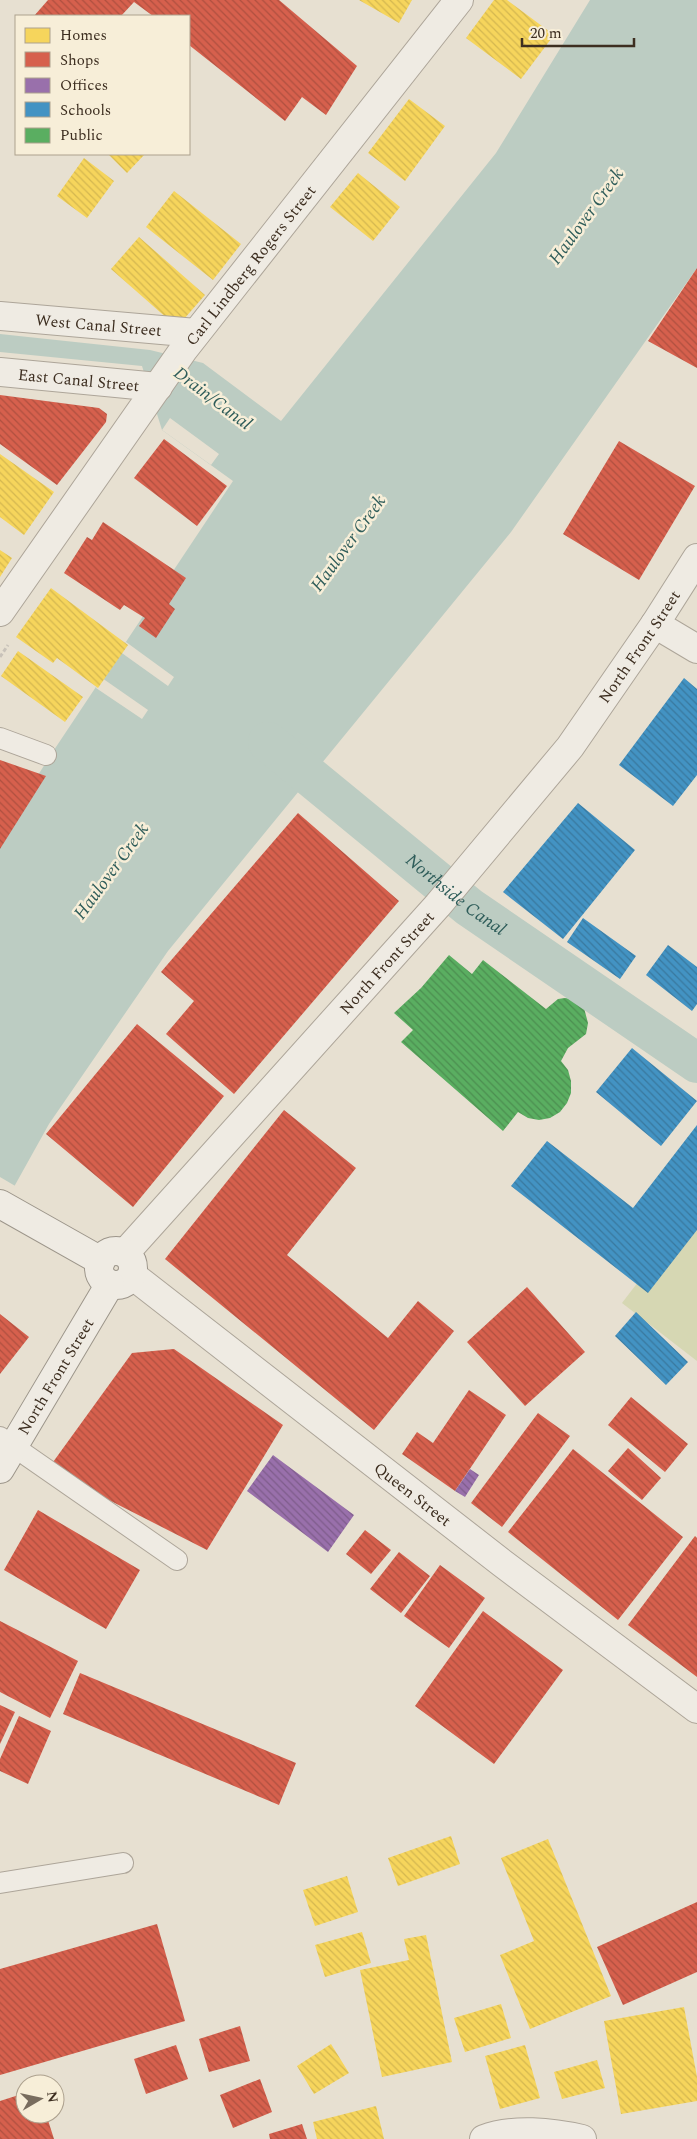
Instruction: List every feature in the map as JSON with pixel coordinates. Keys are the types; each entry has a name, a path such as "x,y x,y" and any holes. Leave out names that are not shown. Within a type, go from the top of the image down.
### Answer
{"street":[{"name":"Carl Lindberg Rogers Street","path":"0,612 190,341 459,0"},
{"name":"West Canal Street","path":"0,316 190,341"},
{"name":"East Canal Street","path":"0,372 161,383"},
{"name":"North Front Street","path":"4,1451 117,1268 438,905 570,747 655,624 697,558"},
{"path":"655,624 697,649"},
{"name":"Queen Street","path":"5,1207 117,1268 697,1710"},
{"path":"484,2139 498,2134 559,2134 582,2139"}],"lane":[{"path":"0,738 46,755"},
{"path":"4,1451 177,1560"},
{"path":"0,1883 124,1862"}],"green space":[{"path":"697,1205 697,1361 622,1303"}],"water":[{"path":"590,0 697,0 697,268 511,532 168,951 49,1124 0,1212 0,836 50,756 233,481 162,430 142,366 0,352 0,334 150,350 203,363 281,421 496,153"}],"pier":[{"path":"170,418 219,454 211,465 162,430"},
{"path":"126,642 174,677 168,686 119,651"},
{"path":"102,678 148,710 142,719 96,688"},
{"path":"0,1177 17,1187 0,1214"}],"building: Homes":[{"path":"359,0 412,0 399,23"},
{"path":"494,0 507,0 554,35 521,79 466,38"},
{"path":"409,99 445,126 405,181 368,153"},
{"path":"109,155 144,155 127,173"},
{"path":"84,158 114,181 87,218 57,196"},
{"path":"358,173 400,207 373,241 330,207"},
{"path":"174,191 241,244 213,280 146,227"},
{"path":"139,237 205,295 177,327 111,269"},
{"path":"0,454 54,492 24,535 0,517"},
{"path":"0,550 12,558 0,577"},
{"path":"51,588 128,645 98,688 57,658 53,663 16,637"},
{"path":"18,651 83,697 65,722 1,676"},
{"path":"451,1836 460,1864 398,1886 388,1858"},
{"path":"548,1839 611,1996 530,2029 500,1955 534,1941 501,1858"},
{"path":"347,1876 358,1912 315,1926 303,1890"},
{"path":"362,1932 371,1963 325,1977 315,1945"},
{"path":"426,1935 452,2062 382,2077 360,1970 409,1960 404,1939"},
{"path":"501,2004 511,2038 465,2052 454,2018"},
{"path":"684,2007 697,2077 697,2101 621,2114 604,2021"},
{"path":"331,2044 349,2073 314,2094 297,2066"},
{"path":"525,2045 540,2098 500,2109 485,2056"},
{"path":"597,2060 605,2088 562,2099 554,2072"},
{"path":"376,2106 384,2139 317,2139 313,2122"}],"building: Shops":[{"path":"48,0 279,0 357,66 326,115 302,97 285,121 190,46 190,15 152,15 134,2 122,15 35,15"},
{"path":"697,268 697,368 648,341"},
{"path":"0,395 99,408 107,414 106,422 57,485 0,444"},
{"path":"164,439 227,486 197,526 134,478"},
{"path":"619,441 695,486 639,580 563,534"},
{"path":"103,522 186,578 169,604 175,609 156,638 139,626 145,618 124,605 120,610 64,573 87,537 92,540"},
{"path":"0,760 46,776 0,849"},
{"path":"298,813 399,901 234,1094 166,1034 194,1001 161,972"},
{"path":"137,1024 224,1096 133,1207 46,1134"},
{"path":"284,1110 356,1168 287,1255 388,1338 418,1301 454,1331 374,1430 165,1259"},
{"path":"527,1287 585,1352 525,1406 467,1342"},
{"path":"0,1314 29,1337 0,1374"},
{"path":"174,1349 283,1425 207,1550 48,1469 132,1353"},
{"path":"469,1390 506,1415 455,1491 402,1454 417,1432 433,1443"},
{"path":"631,1397 688,1444 665,1472 608,1425"},
{"path":"538,1413 570,1436 502,1527 471,1503"},
{"path":"628,1448 661,1478 642,1500 608,1471"},
{"path":"573,1449 683,1537 618,1620 508,1532"},
{"path":"38,1510 140,1570 106,1629 4,1570"},
{"path":"365,1530 391,1550 371,1574 346,1554"},
{"path":"695,1536 697,1538 697,1677 628,1625"},
{"path":"399,1552 430,1576 401,1613 370,1589"},
{"path":"440,1565 485,1598 449,1648 404,1616"},
{"path":"483,1611 563,1670 494,1764 415,1706"},
{"path":"0,1621 78,1661 50,1718 0,1692"},
{"path":"80,1673 296,1763 279,1805 63,1714"},
{"path":"0,1705 15,1712 0,1744"},
{"path":"19,1716 51,1731 28,1784 0,1771 0,1759"},
{"path":"697,1902 697,1972 623,2005 597,1947"},
{"path":"157,1924 185,2021 0,2075 0,1969"},
{"path":"240,2026 250,2061 209,2072 199,2039"},
{"path":"176,2045 188,2079 146,2094 134,2059"},
{"path":"260,2079 272,2112 233,2128 220,2095"},
{"path":"15,2096 15,2124 49,2124 54,2139 0,2139 0,2101"},
{"path":"302,2124 307,2139 270,2139 269,2134"}],"building: Offices":[{"path":"273,1455 354,1515 328,1552 247,1491"},
{"path":"470,1469 479,1475 465,1497 455,1491"}],"building: Schools":[{"path":"684,678 697,689 697,775 673,806 619,765"},
{"path":"578,803 635,850 563,939 503,892"},
{"path":"583,918 636,956 620,979 567,942"},
{"path":"668,945 697,967 697,1004 692,1011 646,975"},
{"path":"632,1048 697,1101 661,1146 596,1092"},
{"path":"697,1125 697,1230 648,1293 511,1186 547,1141 633,1208"},
{"path":"636,1312 688,1362 666,1385 615,1336"}],"building: Public":[{"path":"449,955 472,974 483,960 546,1009 558,999 565,998 572,999 584,1008 588,1023 586,1034 568,1048 561,1061 568,1070 571,1081 571,1093 567,1103 560,1112 550,1118 539,1120 528,1118 518,1112 503,1131 401,1042 413,1030 394,1013 421,988"}],"waterway":[{"name":"Northside Canal","path":"268,742 469,907 697,1063"}],"water label":[{"name":"Haulover Creek","path":"586,216"},
{"name":"Drain/Canal","path":"213,398"},
{"name":"Haulover Creek","path":"348,543"},
{"name":"Haulover Creek","path":"111,871"}]}
